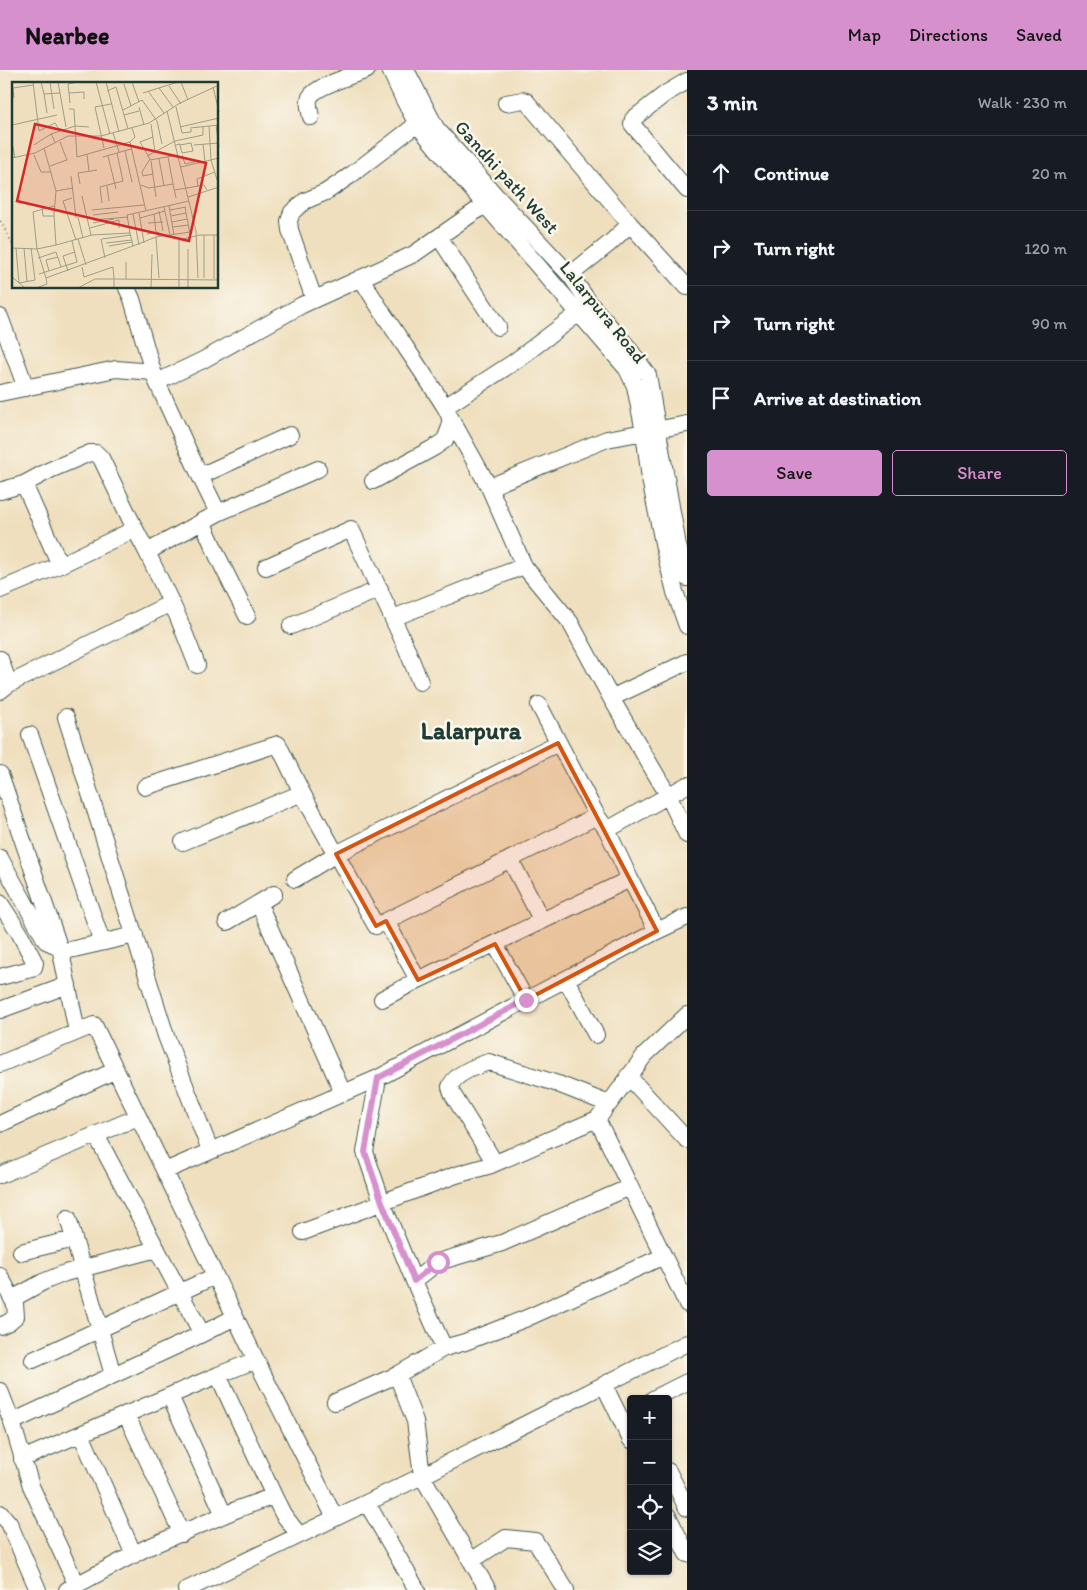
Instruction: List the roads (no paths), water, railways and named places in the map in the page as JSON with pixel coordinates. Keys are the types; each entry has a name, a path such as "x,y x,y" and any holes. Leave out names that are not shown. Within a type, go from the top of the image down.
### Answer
{"street":[{"path":"311,117 310,97 321,88 367,70"},
{"name":"Lalarpura Road","path":"390,70 418,124 491,200 579,313 626,369 635,386 651,431"},
{"name":"Gandhi path West","path":"406,70 436,128 491,200 570,275 590,305 627,346 648,375 651,431 676,546 687,578"},
{"path":"687,81 632,119 632,124 687,190"},
{"path":"506,103 526,101 630,224 686,283"},
{"path":"314,299 290,230 289,221 292,212 306,201 326,192 352,175 418,124"},
{"path":"0,394 116,369 155,377 203,360 314,299 414,254 491,200"},
{"path":"570,275 610,243 630,224"},
{"path":"439,237 498,327"},
{"path":"362,278 376,303 423,371 448,412 489,487 524,566 570,622 611,698 668,795 687,835"},
{"path":"127,289 155,377 218,513"},
{"path":"448,412 579,313"},
{"path":"0,318 26,388"},
{"path":"373,481 445,440 450,428 448,412"},
{"path":"489,487 607,439 687,424"},
{"path":"200,476 290,435"},
{"path":"0,491 24,484 90,452 96,453 101,458 147,552 197,665"},
{"path":"147,552 218,513 318,469"},
{"path":"24,484 60,565"},
{"path":"202,521 247,616"},
{"path":"266,567 351,528 394,618 420,682"},
{"path":"0,590 60,565 135,529"},
{"path":"676,546 675,592 687,626"},
{"path":"394,618 524,566"},
{"path":"291,626 380,589"},
{"path":"0,659 5,688 171,603"},
{"path":"611,698 687,662"},
{"path":"539,705 597,816 607,830 657,931"},
{"path":"66,717 166,1036 210,1150"},
{"path":"30,735 102,942"},
{"path":"295,879 336,854 558,743"},
{"path":"145,787 278,744 302,793 376,926 597,816"},
{"path":"0,774 59,947 77,1032"},
{"path":"607,830 687,785"},
{"path":"183,842 302,793"},
{"path":"0,858 46,941 59,947 102,942 135,934"},
{"path":"510,859 542,921"},
{"path":"382,999 630,879"},
{"path":"227,922 274,894"},
{"path":"259,904 343,1093"},
{"path":"0,976 31,969 35,963 19,932 1,905"},
{"path":"164,1171 378,1078 687,917"},
{"path":"386,921 418,980"},
{"path":"495,944 526,1000"},
{"path":"566,979 596,1035"},
{"path":"0,1010 68,985"},
{"path":"303,1232 456,1175 495,1163 597,1119 644,1056 687,1015"},
{"path":"0,1064 94,1025 256,1360 335,1518"},
{"path":"495,1163 450,1087 452,1081 468,1071 489,1062 558,1084 608,1104"},
{"path":"0,1124 116,1070"},
{"path":"628,1076 686,1137"},
{"path":"378,1078 365,1152 382,1202 444,1348"},
{"path":"0,1175 138,1117"},
{"path":"597,1119 687,1304"},
{"path":"96,1135 202,1334"},
{"path":"414,1281 438,1262 502,1243 630,1187"},
{"path":"68,1218 113,1376"},
{"path":"22,1252 74,1239"},
{"path":"12,1299 43,1282 82,1268 156,1249"},
{"path":"335,1402 397,1375 444,1348 528,1318 664,1256"},
{"path":"0,1276 15,1304 16,1316 0,1326"},
{"path":"33,1360 215,1276"},
{"path":"12,1422 235,1317"},
{"path":"186,1590 422,1476 687,1343"},
{"path":"22,1459 256,1360"},
{"path":"218,1375 283,1514 299,1535"},
{"path":"397,1375 415,1421 422,1476 488,1590"},
{"path":"661,1395 687,1382"},
{"path":"604,1385 627,1432"},
{"path":"0,1391 12,1422 31,1486 72,1588 146,1548 274,1496"},
{"path":"170,1396 224,1515"},
{"path":"126,1414 182,1534"},
{"path":"81,1434 134,1555"},
{"path":"672,1479 687,1508"},
{"path":"367,1503 417,1590"},
{"path":"0,1513 9,1524 38,1590"},
{"path":"672,1518 687,1513"},
{"path":"672,1523 687,1554"},
{"path":"471,1562 506,1538 535,1540 566,1590"}],"district":[{"name":"Lalarpura","path":"471,730"}]}
